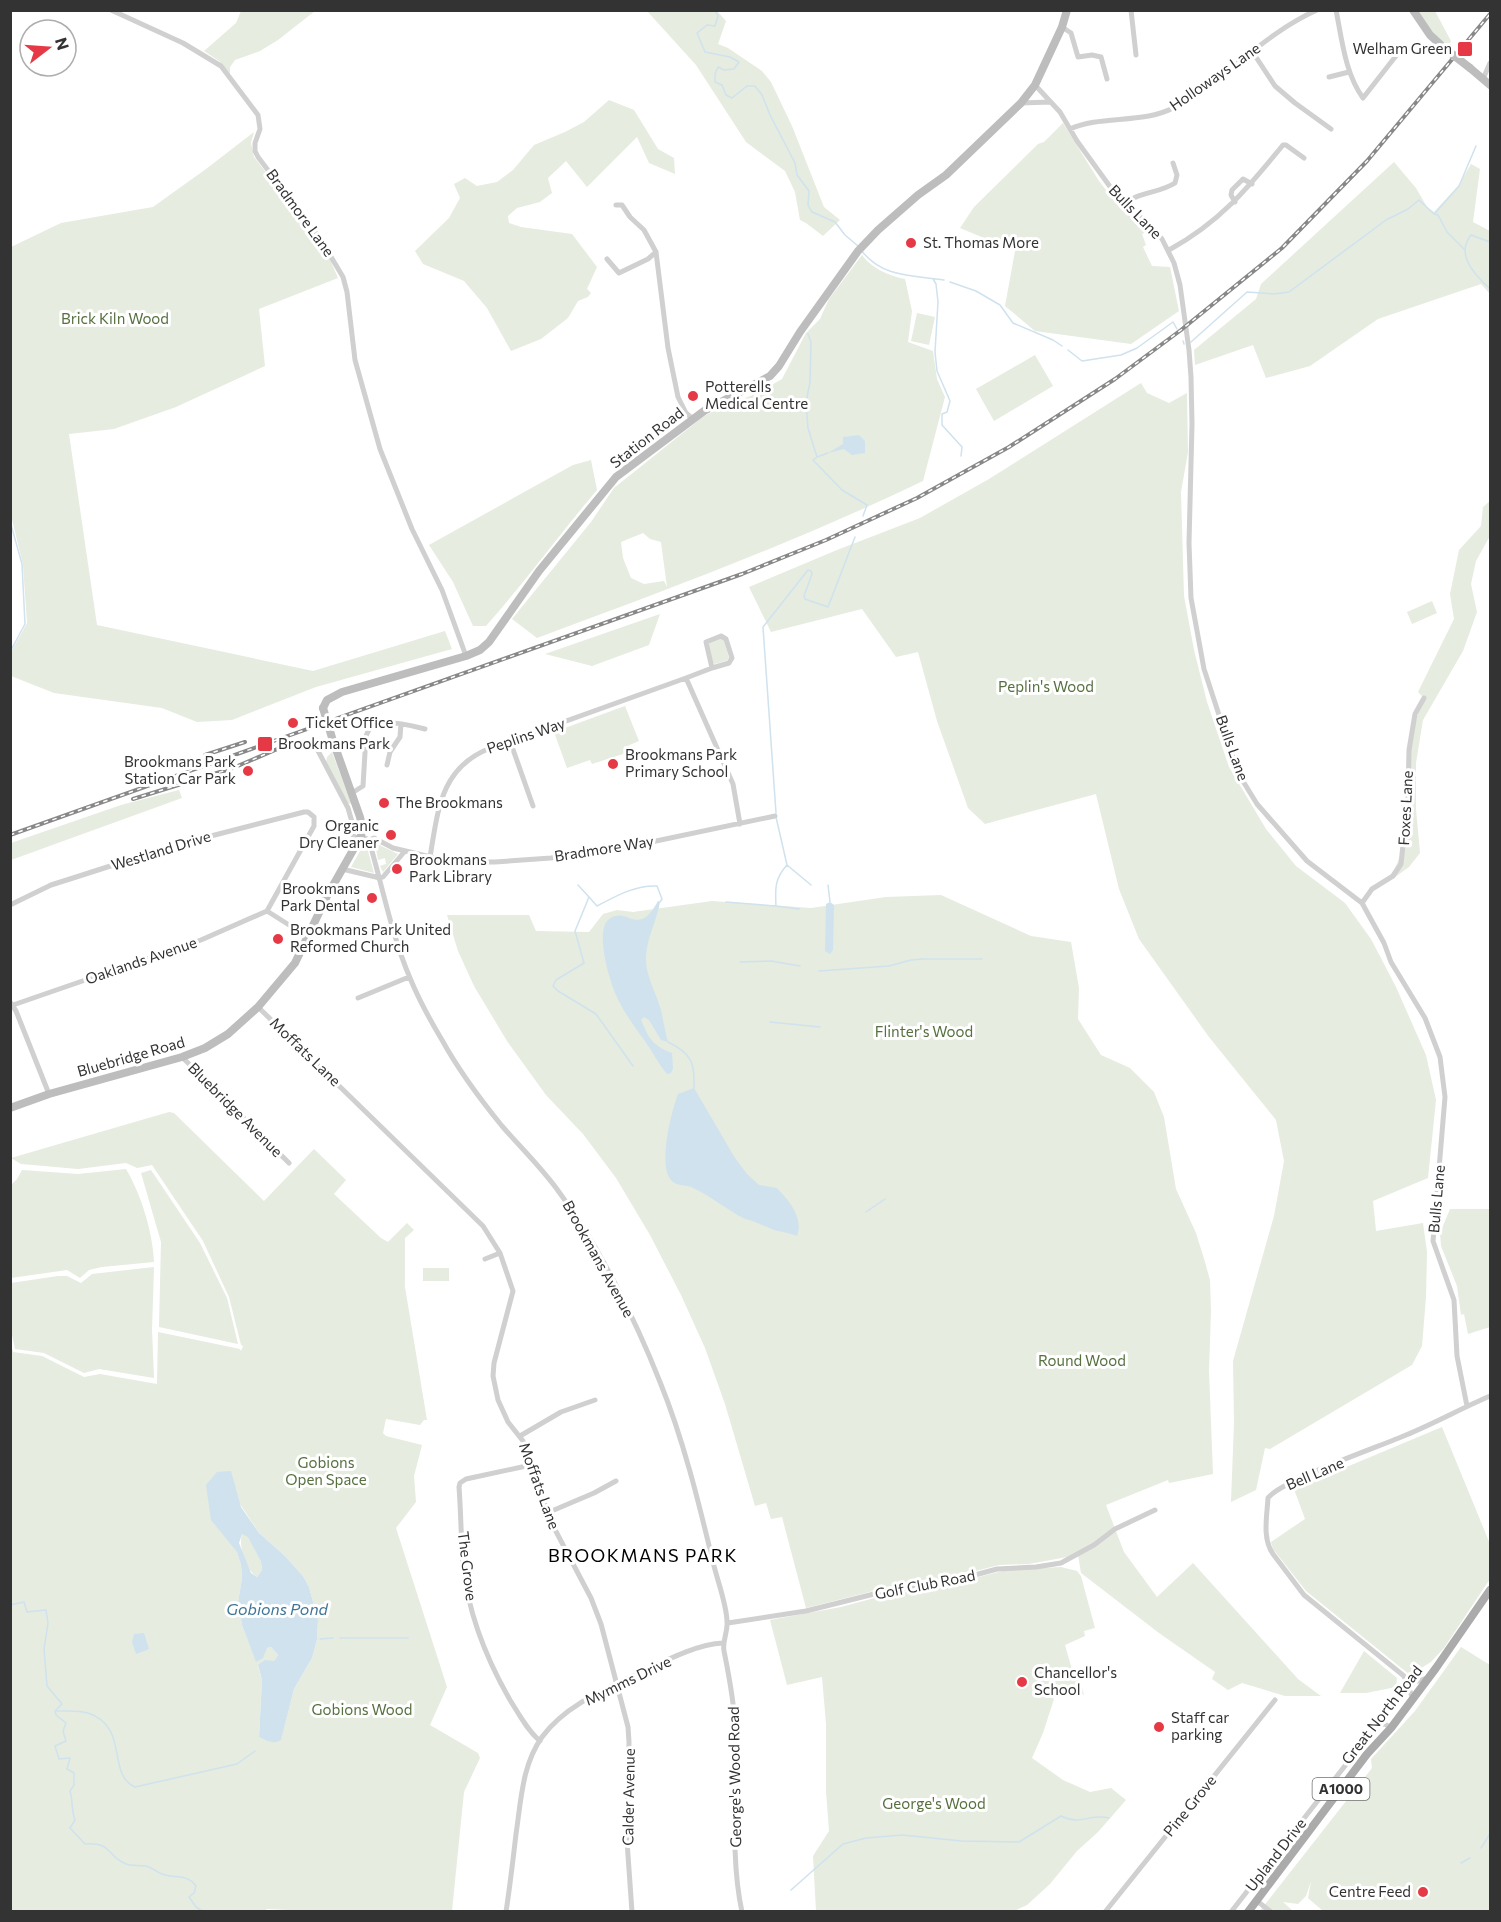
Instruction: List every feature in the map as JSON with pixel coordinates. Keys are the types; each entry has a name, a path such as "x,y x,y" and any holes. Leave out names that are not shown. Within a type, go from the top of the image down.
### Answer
{"main road":[{"name":"Great North Road","path":"1248,1911 1367,1754 1413,1699 1491,1590"}],"street":[{"name":"Bradmore Lane","path":"111,10 183,43 221,66 258,115 260,129 255,151 258,157 321,240 343,277 347,292 355,360 380,449 412,529 448,606 466,656"},
{"name":"Station Road","path":"359,838 362,822 352,806 352,794 323,708 327,700 342,692 466,656 480,650 489,642 539,571 616,477 693,419 770,376 860,250 903,208 946,175 1021,103 1035,85 1062,27 1067,10"},
{"path":"1131,10 1136,56"},
{"name":"Holloways Lane","path":"1070,129 1171,110 1252,51 1317,10"},
{"path":"1336,10 1349,72 1355,87 1363,98 1399,52"},
{"path":"1413,10 1430,35 1491,85"},
{"path":"1062,27 1071,33 1078,57 1092,55 1101,57 1107,79"},
{"path":"1252,51 1275,86 1294,103 1331,129"},
{"path":"1471,69 1489,65"},
{"path":"1483,79 1489,65"},
{"path":"1329,77 1349,72"},
{"name":"Bulls Lane","path":"1035,85 1060,112 1093,164 1124,204 1155,231 1169,250 1180,285 1189,350 1192,424 1189,491 1191,587 1206,676 1238,773 1257,804 1307,861 1362,903 1384,943 1391,962 1425,1018 1440,1057 1443,1071 1444,1108 1433,1241 1454,1299 1457,1356 1467,1406"},
{"path":"1021,103 1050,102"},
{"path":"1169,250 1214,221 1235,202 1283,145 1304,158"},
{"path":"1124,204 1131,198 1175,183 1177,175 1173,163"},
{"path":"1235,202 1231,191 1240,180 1243,179 1252,184"},
{"path":"616,205 622,205 630,217 644,230 656,252 668,348 678,397 686,413 693,419"},
{"path":"608,259 619,273 648,259 656,252"},
{"name":"Peplins Way","path":"430,857 441,797 458,769 473,756 510,741 686,678 731,661 724,637 721,636 706,642 712,668"},
{"path":"686,678 733,784 740,824"},
{"name":"Foxes Lane","path":"1362,903 1372,889 1392,876 1401,864 1408,797 1409,750 1415,714 1424,698"},
{"path":"352,794 363,786 366,736 369,728 378,723 401,724 425,729"},
{"path":"387,765 390,752 400,737 401,724"},
{"path":"510,741 533,806"},
{"path":"316,747 352,806"},
{"name":"Westland Drive","path":"10,905 51,885 176,845 308,812 314,817 314,826 267,911"},
{"name":"Bradmore Way","path":"359,838 369,840 374,838 405,851 430,857 456,862 476,862 551,858 637,845 775,816"},
{"name":"Bluebridge Road","path":"10,1108 48,1094 182,1057 205,1048 228,1034 258,1007 295,963 327,896 359,838"},
{"name":"Brookmans Avenue","path":"369,840 409,977 424,1008 457,1065 490,1111 567,1202 626,1306 660,1380 692,1482 728,1623 723,1643"},
{"path":"342,869 380,878 405,851"},
{"path":"267,911 308,937"},
{"name":"Oaklands Avenue","path":"12,1004 198,941 267,911"},
{"path":"358,998 409,977"},
{"path":"12,1004 48,1094"},
{"name":"Moffats Lane","path":"258,1007 483,1226 500,1253 511,1281 513,1298 495,1355 493,1376 502,1410 508,1422 520,1436 547,1513 591,1598 601,1624 616,1684"},
{"name":"Bluebridge Avenue","path":"182,1057 289,1163"},
{"path":"485,1258 500,1253"},
{"name":"Bell Lane","path":"1413,1699 1404,1676 1304,1595 1273,1554 1268,1547 1266,1536 1268,1498 1276,1491 1296,1481 1420,1429 1491,1396"},
{"path":"520,1436 561,1412 595,1400"},
{"name":"The Grove","path":"531,1465 466,1479 460,1483 459,1487 463,1566 476,1622 484,1646 504,1688 529,1730 540,1741"},
{"path":"547,1513 616,1481"},
{"name":"Golf Club Road","path":"728,1623 806,1611 894,1589 938,1585 997,1569 1061,1563 1094,1545 1114,1529 1155,1510"},
{"name":"Mymms Drive","path":"506,1911 523,1783 531,1758 540,1741 555,1723 571,1710 616,1684 707,1645 723,1643"},
{"name":"George's Wood Road","path":"723,1643 734,1704 736,1762 734,1804 741,1911"},
{"path":"1407,1684 1428,1678"},
{"name":"Calder Avenue","path":"616,1684 629,1735 627,1841 632,1911"},
{"name":"Pine Grove","path":"1105,1911 1275,1700"},
{"name":"Upland Drive","path":"1232,1911 1376,1726 1385,1724 1390,1728"},
{"path":"1257,1901 1271,1911"}],"green space":[{"path":"241,11 315,11 278,40 260,51 235,60 230,67 230,74 219,61 204,51 236,23"},
{"path":"647,11 717,11 726,21 718,44 728,48 762,71 771,82 792,126 824,207 840,220 823,236 800,220 795,192 785,171 746,142 696,65"},
{"path":"1417,11 1435,11 1451,41 1449,45 1438,39"},
{"path":"609,100 634,110 658,149 674,158 675,174 649,163 637,137 587,187 566,161 548,178 552,193 540,202 517,208 508,216 509,223 521,227 572,234 597,267 587,289 591,293 588,297 578,301 568,318 541,339 511,351 487,308 464,281 423,264 415,251 449,218 460,198 454,184 465,178 477,186 497,182 513,170 534,145 584,122"},
{"path":"1063,123 1099,181 1120,208 1150,231 1142,234 1146,245 1143,247 1152,266 1170,267 1179,311 1131,344 1035,331 1005,306 1015,251 960,228 974,207 1038,144 1044,142"},
{"name":"Brick Kiln Wood","path":"254,132 251,143 254,157 326,250 338,278 259,309 265,366 176,407 114,429 69,434 97,625 313,671 445,631 452,649 316,687 232,720 197,722 162,708 54,693 11,676 10,654 27,623 23,565 11,515 11,247 61,223 153,207"},
{"path":"1394,162 1416,188 1427,207 1434,212 1458,186 1471,164 1480,169 1473,222 1490,231 1490,294 1481,284 1378,319 1310,366 1266,378 1253,345 1195,365 1194,350 1256,299 1261,284"},
{"path":"862,255 881,271 905,279 912,311 908,342 933,351 937,379 945,397 923,481 780,545 537,638 512,619 591,522 614,488 704,416 756,394 782,379 806,333 820,319 829,299","holes":["643,533 650,539 661,542 667,587 664,581 644,584 631,578 623,558 621,542"]},
{"path":"917,313 935,317 929,345 911,341"},
{"path":"1035,355 1053,386 994,421 976,389"},
{"name":"Peplin's Wood","path":"1141,383 1147,393 1169,403 1187,393 1188,452 1181,492 1184,596 1207,702 1229,767 1266,829 1296,866 1345,903 1371,939 1396,987 1426,1055 1436,1100 1428,1178 1373,1201 1376,1231 1423,1223 1427,1252 1422,1346 1412,1365 1270,1449 1265,1448 1256,1490 1231,1502 1234,1423 1233,1361 1274,1216 1284,1161 1276,1120 1209,1037 1139,939 1119,889 1096,794 985,824 968,808 937,721 918,652 896,657 862,609 771,632 749,587 920,518 989,479"},
{"path":"591,460 597,490 486,626 473,626 453,582 429,545 573,465"},
{"path":"1490,501 1490,536 1476,561 1471,584 1477,612 1463,651 1423,720 1416,763 1416,809 1420,853 1409,867 1388,882 1387,879 1394,870 1401,852 1403,835 1401,804 1408,797 1413,735 1424,698 1418,692 1454,619 1450,594 1459,550 1481,526 1483,507"},
{"path":"1432,601 1437,613 1412,624 1407,612"},
{"path":"660,614 649,645 592,666 545,654"},
{"path":"720,637 724,639 729,658 715,664 708,643"},
{"path":"625,706 639,741 625,747 626,753 592,764 590,760 567,768 554,732"},
{"path":"332,752 351,803 350,804 326,762"},
{"path":"179,790 182,798 11,860 11,843 121,805"},
{"path":"375,843 398,854 383,872 380,866 386,864 385,858 378,860"},
{"path":"366,844 374,873 351,867"},
{"path":"941,895 1031,936 1071,942 1079,988 1078,1019 1101,1055 1130,1068 1154,1092 1164,1117 1176,1189 1196,1233 1205,1262 1210,1280 1209,1371 1213,1474 1169,1483 1168,1480 1106,1505 1124,1552 1157,1597 1193,1563 1298,1679 1321,1696 1285,1696 1242,1683 1228,1690 1212,1679 1215,1672 1159,1633 1081,1573 1078,1555 1029,1564 999,1565 932,1582 897,1585 806,1608 782,1517 771,1519 766,1503 755,1506 725,1404 705,1348 650,1235 616,1178 583,1134 546,1095 507,1041 474,986 458,951 447,915 529,915 536,931 589,932 603,914 617,910 633,912 712,901 811,908 886,897"},
{"path":"169,1112 174,1113 264,1201 314,1149 346,1180 334,1194 381,1238 388,1242 407,1223 414,1230 405,1238 405,1287 427,1420 420,1425 386,1419 383,1433 386,1436 422,1445 414,1476 416,1502 396,1528 447,1687 430,1725 478,1753 480,1758 464,1792 452,1911 336,1912 266,1909 267,1911 11,1911 10,1342 13,1352 42,1356 84,1377 100,1374 157,1384 158,1332 241,1351 243,1346 229,1297 203,1241 152,1165 137,1168 126,1163 78,1169 21,1164 11,1158","holes":["240,1504 259,1533 303,1576 309,1587 318,1620 317,1640 312,1658 294,1689 281,1739 273,1742 259,1737 262,1680 258,1666 274,1661 278,1655 271,1647 267,1648 256,1661 242,1625 238,1602 242,1578 237,1552"]},
{"path":"126,1169 137,1190 145,1214 154,1262 102,1267 89,1270 80,1278 67,1270 11,1278 11,1185 22,1170 78,1174"},
{"path":"151,1170 200,1243 227,1298 238,1344 159,1327 161,1242 141,1173"},
{"path":"1450,1209 1490,1209 1490,1327 1468,1334 1464,1314 1461,1315 1457,1286 1441,1246 1440,1233"},
{"path":"154,1267 152,1330 154,1378 99,1369 84,1373 44,1353 15,1349 11,1330 11,1283 67,1276 81,1283 92,1274"},
{"path":"423,1268 449,1268 449,1281 423,1281"},
{"path":"1442,1427 1490,1544 1490,1579 1444,1648 1431,1662 1410,1675 1306,1591 1273,1549 1271,1542 1305,1519 1294,1489"},
{"path":"242,1534 248,1536 261,1562 262,1570 257,1577 249,1569 244,1557 241,1545"},
{"name":"George's Wood","path":"1061,1567 1077,1571 1081,1576 1095,1628 1084,1631 1085,1636 1065,1645 1075,1680 1080,1679 1084,1695 1079,1692 1071,1693 1039,1686 1054,1699 1032,1758 1063,1780 1090,1792 1111,1788 1126,1800 1098,1832 1077,1851 1050,1884 1027,1905 1014,1911 816,1911 813,1856 829,1831 826,1791 826,1724 822,1677 787,1685 770,1620 841,1607 893,1593 937,1588 1006,1570"},
{"path":"1461,1647 1490,1665 1490,1911 1323,1911 1308,1898 1311,1881 1306,1896 1298,1904 1283,1902 1293,1911 1259,1912 1372,1768 1371,1759 1415,1711"},
{"path":"1364,1651 1397,1678 1396,1687 1366,1693 1340,1693"}],"water":[{"path":"859,435 865,441 865,453 852,455 844,449 828,453 843,444 843,437"},
{"path":"658,901 660,902 648,942 646,963 661,1010 668,1042 661,1040 649,1020 644,1017 641,1020 652,1041 660,1048 672,1053 673,1069 667,1074 620,1004 611,980 603,945 605,925 609,919 615,916 638,920 644,918"},
{"path":"830,902 834,905 833,950 830,954 825,951 826,904"},
{"path":"694,1088 735,1158 747,1174 759,1185 777,1188 790,1204 799,1223 797,1236 745,1219 700,1191 676,1184 671,1180 667,1173 666,1151 672,1113 678,1094"},
{"name":"Gobions Pond","path":"231,1471 241,1507 259,1533 303,1576 309,1587 318,1620 317,1640 312,1658 294,1689 281,1740 275,1742 259,1737 262,1680 258,1665 265,1660 274,1661 278,1655 271,1647 267,1648 263,1658 256,1662 242,1625 238,1602 242,1578 241,1565 237,1552 211,1520 206,1485 217,1472","holes":["242,1534 248,1537 261,1562 262,1570 257,1577 251,1573 239,1543"]},
{"path":"144,1633 149,1649 136,1654 132,1642 134,1634"}],"waterway":[{"path":"715,10 718,16 715,26 707,25 697,33 705,52 730,57 739,62 734,69 724,70 718,67 715,82 722,85 726,95 732,98 747,86 755,86 762,95 795,163 797,175 809,191 808,205 812,212 835,222 858,246"},
{"path":"1435,213 1459,186 1476,146"},
{"path":"1191,342 1247,292 1274,294 1289,292 1386,220 1408,209 1419,200 1438,215 1447,232 1464,249"},
{"path":"1490,242 1471,235 1465,250 1473,271 1490,289"},
{"path":"861,250 878,266 899,274 944,280"},
{"path":"933,279 936,284 938,302 935,352 937,371 950,401 947,412 942,414 942,425 962,447 961,456"},
{"path":"950,282 976,291 1000,305 1013,323 1062,346"},
{"path":"1068,350 1082,361 1121,355 1137,348 1173,322 1177,329"},
{"path":"808,334 811,342 810,382 806,403 808,428 817,457 813,460 842,490 867,505 863,516"},
{"path":"817,457 828,453"},
{"path":"10,521 22,564 25,624 10,652"},
{"path":"776,813 763,627 808,570 812,574 805,599 828,607 855,537"},
{"path":"776,817 787,865 811,885"},
{"path":"787,865 780,874 777,884 776,906 799,909"},
{"path":"578,885 589,897"},
{"path":"828,885 830,902"},
{"path":"633,1066 596,1014 553,986 556,980 584,963 575,931 589,897 597,906 633,889 657,886 662,899 660,902"},
{"path":"726,902 776,906"},
{"path":"819,971 889,966 923,959 982,959"},
{"path":"740,962 771,961 800,966"},
{"path":"770,1022 820,1027"},
{"path":"668,1042 682,1050 690,1059 694,1071 694,1088"},
{"path":"866,1212 885,1199"},
{"path":"10,1605 24,1602 27,1612 46,1610 48,1623 44,1649 47,1686 62,1704 55,1711 56,1715 66,1723 63,1731 66,1741 55,1746 59,1759 70,1758 67,1769 74,1773 74,1785 70,1791 75,1820 70,1828 85,1844 105,1847 126,1864 147,1867 160,1873 189,1879 196,1886 194,1893 189,1897 196,1907 204,1912"},
{"path":"320,1639 333,1638"},
{"path":"340,1638 408,1638"},
{"path":"56,1711 84,1712 101,1720 114,1739 121,1772 126,1781 135,1787 237,1764 255,1751"},
{"path":"791,1890 843,1844 866,1838 902,1835 962,1841 1019,1842 1061,1816 1074,1820 1109,1818"},
{"path":"1481,1848 1490,1834"},
{"path":"1461,1863 1470,1858"}],"railway":[{"path":"10,835 742,574 826,540 917,498 1009,447 1115,379 1181,330 1282,248 1367,161 1490,14"},
{"path":"133,799 233,768 296,741"},
{"path":"205,755 245,742"}],"place":[{"name":"Welham Green","path":"1465,49"},
{"name":"St. Thomas More","path":"911,243"},
{"name":"Potterells Medical Centre","path":"693,396"},
{"name":"Ticket Office","path":"293,723"},
{"name":"Brookmans Park","path":"265,744"},
{"name":"Brookmans Park Primary School","path":"613,764"},
{"name":"Brookmans Park Station Car Park","path":"248,771"},
{"name":"The Brookmans","path":"384,803"},
{"name":"Organic Dry Cleaner","path":"391,835"},
{"name":"Brookmans Park Library","path":"397,869"},
{"name":"Brookmans Park Dental","path":"372,898"},
{"name":"Brookmans Park United Reformed Church","path":"278,939"},
{"name":"Chancellor's School","path":"1022,1682"},
{"name":"Staff car parking","path":"1159,1727"},
{"name":"Centre Feed","path":"1423,1892"}],"district":[{"name":"BROOKMANS PARK","path":"643,1556"}],"park label":[{"name":"Flinter's Wood","path":"924,1032"},
{"name":"Round Wood","path":"1082,1361"},
{"name":"Gobions Open Space","path":"326,1472"},
{"name":"Gobions Wood","path":"362,1710"}]}
